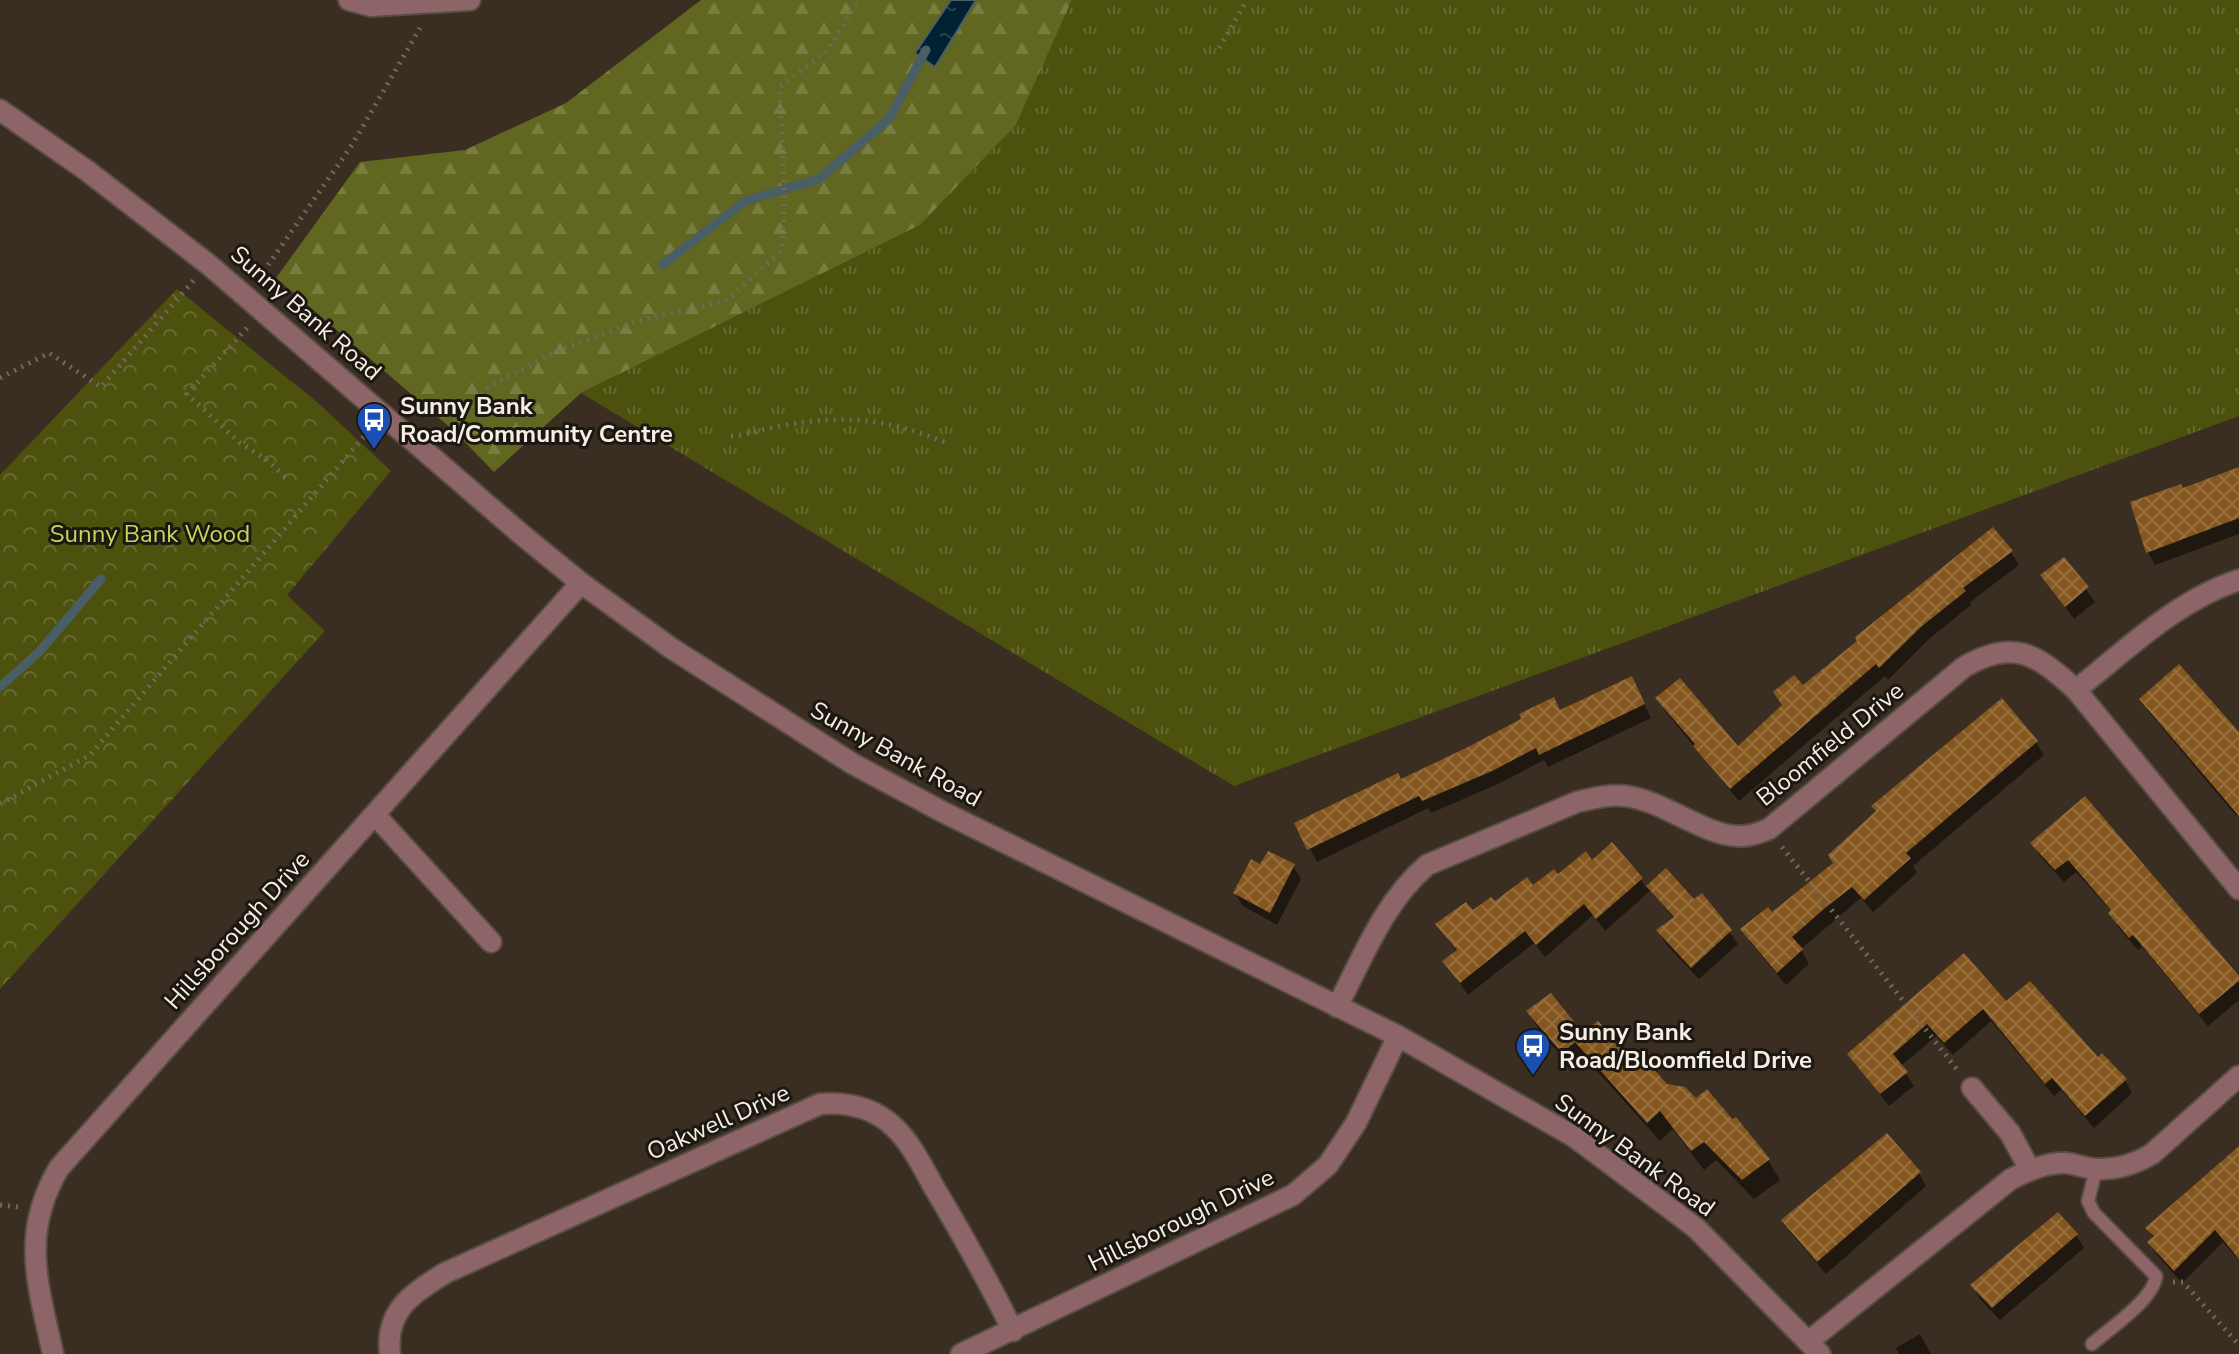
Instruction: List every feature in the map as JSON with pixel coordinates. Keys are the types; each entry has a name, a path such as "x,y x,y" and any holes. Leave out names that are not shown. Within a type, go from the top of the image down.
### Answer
{"street":[{"path":"349,0 371,6 470,0"},
{"name":"Sunny Bank Road","path":"0,110 86,170 247,295 431,457 581,583 671,648 853,764 943,812 1398,1036 1585,1145 1696,1228 1814,1347"},
{"path":"2076,690 2167,618 2219,586 2239,580"},
{"name":"Hillsborough Drive","path":"53,1354 37,1277 34,1241 40,1210 59,1168 581,583"},
{"name":"Bloomfield Drive","path":"1337,1007 1389,908 1409,880 1427,865 1577,802 1602,796 1649,802 1717,831 1737,836 1769,829 1964,667 1985,655 2000,651 2025,655 2052,669 2076,690 2239,889"},
{"path":"376,816 491,942"},
{"name":"Hillsborough Drive","path":"961,1354 1293,1195 1328,1165 1356,1123 1398,1036"},
{"path":"1814,1347 2011,1179 2047,1164 2066,1163 2096,1169 2124,1167 2152,1154 2239,1076"},
{"path":"1972,1088 2010,1133 2030,1170"},
{"name":"Oakwell Drive","path":"390,1354 388,1337 392,1320 419,1290 445,1273 820,1104 840,1102 878,1115 894,1127 909,1145 978,1259 1013,1331"}],"lane":[{"path":"2092,1344 2145,1298 2156,1281 2156,1276 2094,1213 2088,1201 2096,1169"}],"path":[{"path":"431,457 487,388 542,358 641,320 728,300 781,251 786,212 780,87 828,50 858,0"},
{"path":"1219,48 1247,0"},
{"path":"247,295 352,145 434,3"},
{"path":"0,378 49,353 101,387 208,264"},
{"path":"263,309 187,394 240,443 266,459 286,478"},
{"path":"0,804 90,755 383,414"},
{"path":"731,436 779,426 847,418 890,423 949,444"},
{"path":"1769,829 1972,1088"},
{"path":"2156,1281 2183,1282 2239,1345"}],"green space":[{"path":"701,0 1072,0 1016,125 920,225 581,393 494,472 453,430 276,278 360,162 465,150 566,103"},
{"path":"1072,0 2239,0 2239,416 1234,786 581,393 920,225 1016,125"},
{"name":"Sunny Bank Wood","path":"177,289 317,402 391,471 287,595 325,631 0,989 0,475"}],"water":[{"path":"951,0 976,0 935,67 915,53"}],"building":[{"path":"2239,467 2239,518 2146,553 2130,502 2181,484 2183,488"},
{"path":"1993,527 2013,551 1963,588 1966,591 1922,626 1879,668 1876,664 1730,789 1655,698 1680,678 1738,746 1782,705 1773,692 1794,675 1803,685 1857,641 1855,637"},
{"path":"2064,557 2089,587 2065,607 2040,575"},
{"path":"2179,664 2239,732 2239,816 2139,699"},
{"path":"1632,676 1645,704 1539,755 1536,748 1422,801 1419,796 1307,850 1294,823 1398,773 1401,779 1468,747 1521,719 1519,714 1554,697 1560,710"},
{"path":"2002,698 2038,741 1906,853 1911,858 1864,900 1852,887 1792,937 1803,949 1777,973 1740,929 1768,907 1772,912 1833,863 1828,855 1876,811 1871,806"},
{"path":"2085,796 2239,976 2239,981 2199,1014 2133,935 2129,938 2108,913 2111,910 2068,860 2055,870 2030,843"},
{"path":"1612,842 1643,878 1596,919 1584,904 1536,945 1525,931 1460,983 1442,961 1457,950 1435,924 1466,902 1473,910 1491,897 1495,901 1527,877 1533,885 1554,869 1558,874 1586,851 1592,860"},
{"path":"1268,851 1295,864 1270,913 1233,893 1251,859 1260,864"},
{"path":"1666,868 1694,899 1702,893 1732,930 1691,968 1656,930 1674,917 1646,886"},
{"path":"1964,953 2006,1001 2030,981 2098,1057 2102,1053 2127,1079 2085,1116 2052,1078 2045,1084 1983,1009 1944,1043 1927,1024 1893,1054 1908,1072 1880,1094 1847,1054"},
{"path":"1551,993 1583,1033 1598,1021 1635,1061 1642,1056 1667,1084 1685,1087 1696,1098 1707,1089 1732,1119 1736,1117 1770,1159 1742,1180 1704,1142 1691,1151 1660,1111 1647,1123 1575,1042 1562,1053 1526,1011"},
{"path":"1887,1133 1921,1172 1817,1262 1781,1220"},
{"path":"2239,1146 2239,1259 2215,1230 2174,1271 2147,1242 2154,1236 2145,1228"},
{"path":"2058,1212 2078,1234 1992,1308 1970,1285"}],"waterway":[{"path":"662,265 745,201 819,179 889,119 926,50"},
{"path":"0,687 40,651 101,579"}],"place":[{"name":"Sunny Bank Road/Community Centre","path":"374,451"},
{"name":"Sunny Bank Road/Bloomfield Drive","path":"1533,1077"}]}
